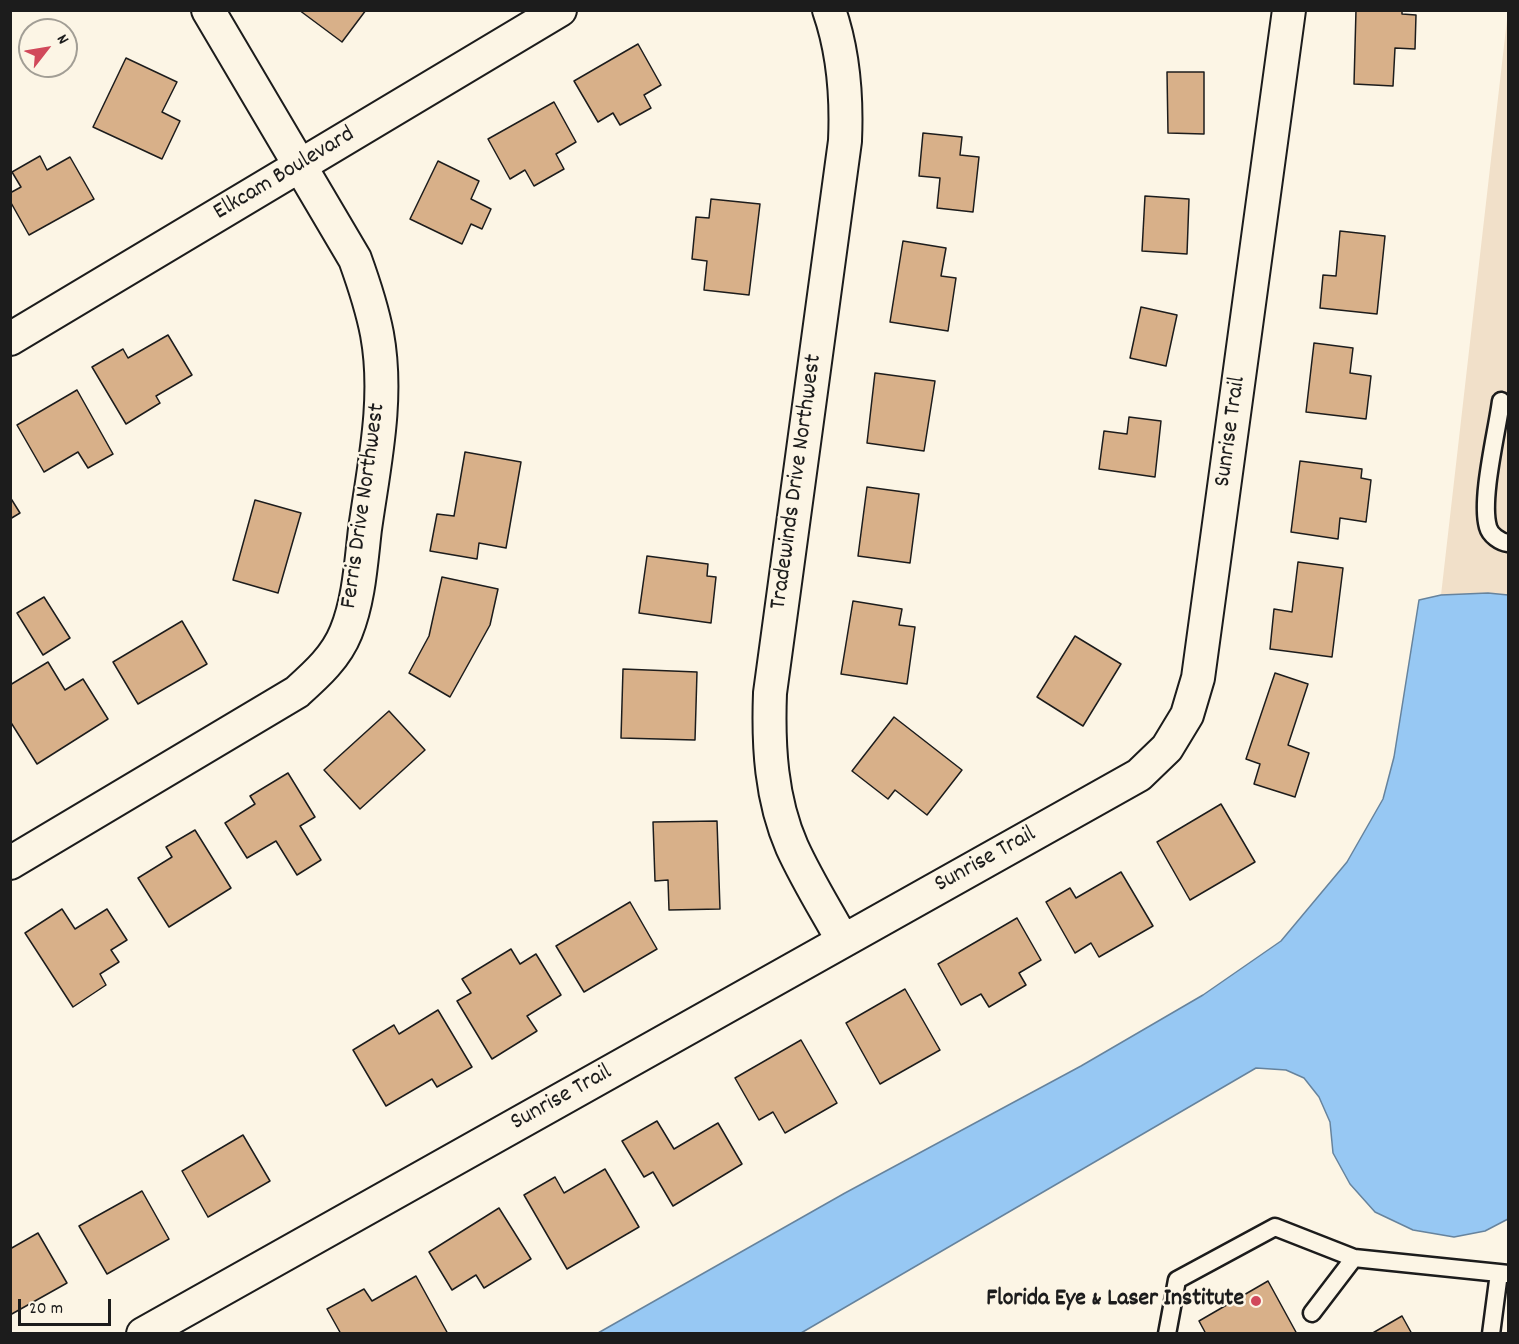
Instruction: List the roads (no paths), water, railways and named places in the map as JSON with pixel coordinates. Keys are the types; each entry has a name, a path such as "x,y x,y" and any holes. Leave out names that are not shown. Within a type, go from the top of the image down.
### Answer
{"street":[{"name":"Ferris Drive Northwest","path":"10,863 297,692 326,666 346,633 356,595 381,411 381,372 377,335 368,296 354,260 301,165 208,10"},
{"name":"Elkcam Boulevard","path":"10,339 560,10"},
{"name":"Tradewinds Drive Northwest","path":"829,10 843,64 846,102 845,141 771,681 768,731 771,770 779,809 792,846 843,941"},
{"name":"Sunrise Trail","path":"143,1334 1139,775 1167,748 1187,715 1198,678 1289,10"}],"lane":[{"path":"1501,401 1485,505 1488,529 1501,542 1509,543"},
{"path":"1167,1334 1177,1280 1275,1227 1354,1258 1504,1274 1491,1334"},
{"path":"1312,1313 1354,1258"}],"water":[{"path":"1488,593 1508,595 1508,1219 1485,1231 1454,1237 1413,1230 1375,1212 1350,1184 1333,1153 1330,1122 1319,1097 1304,1078 1286,1070 1256,1068 801,1333 598,1333 845,1193 1081,1066 1203,995 1281,941 1347,862 1383,799 1394,757 1419,600 1441,595"}],"place":[{"name":"Florida Eye & Laser Institute","path":"1256,1301"}]}
